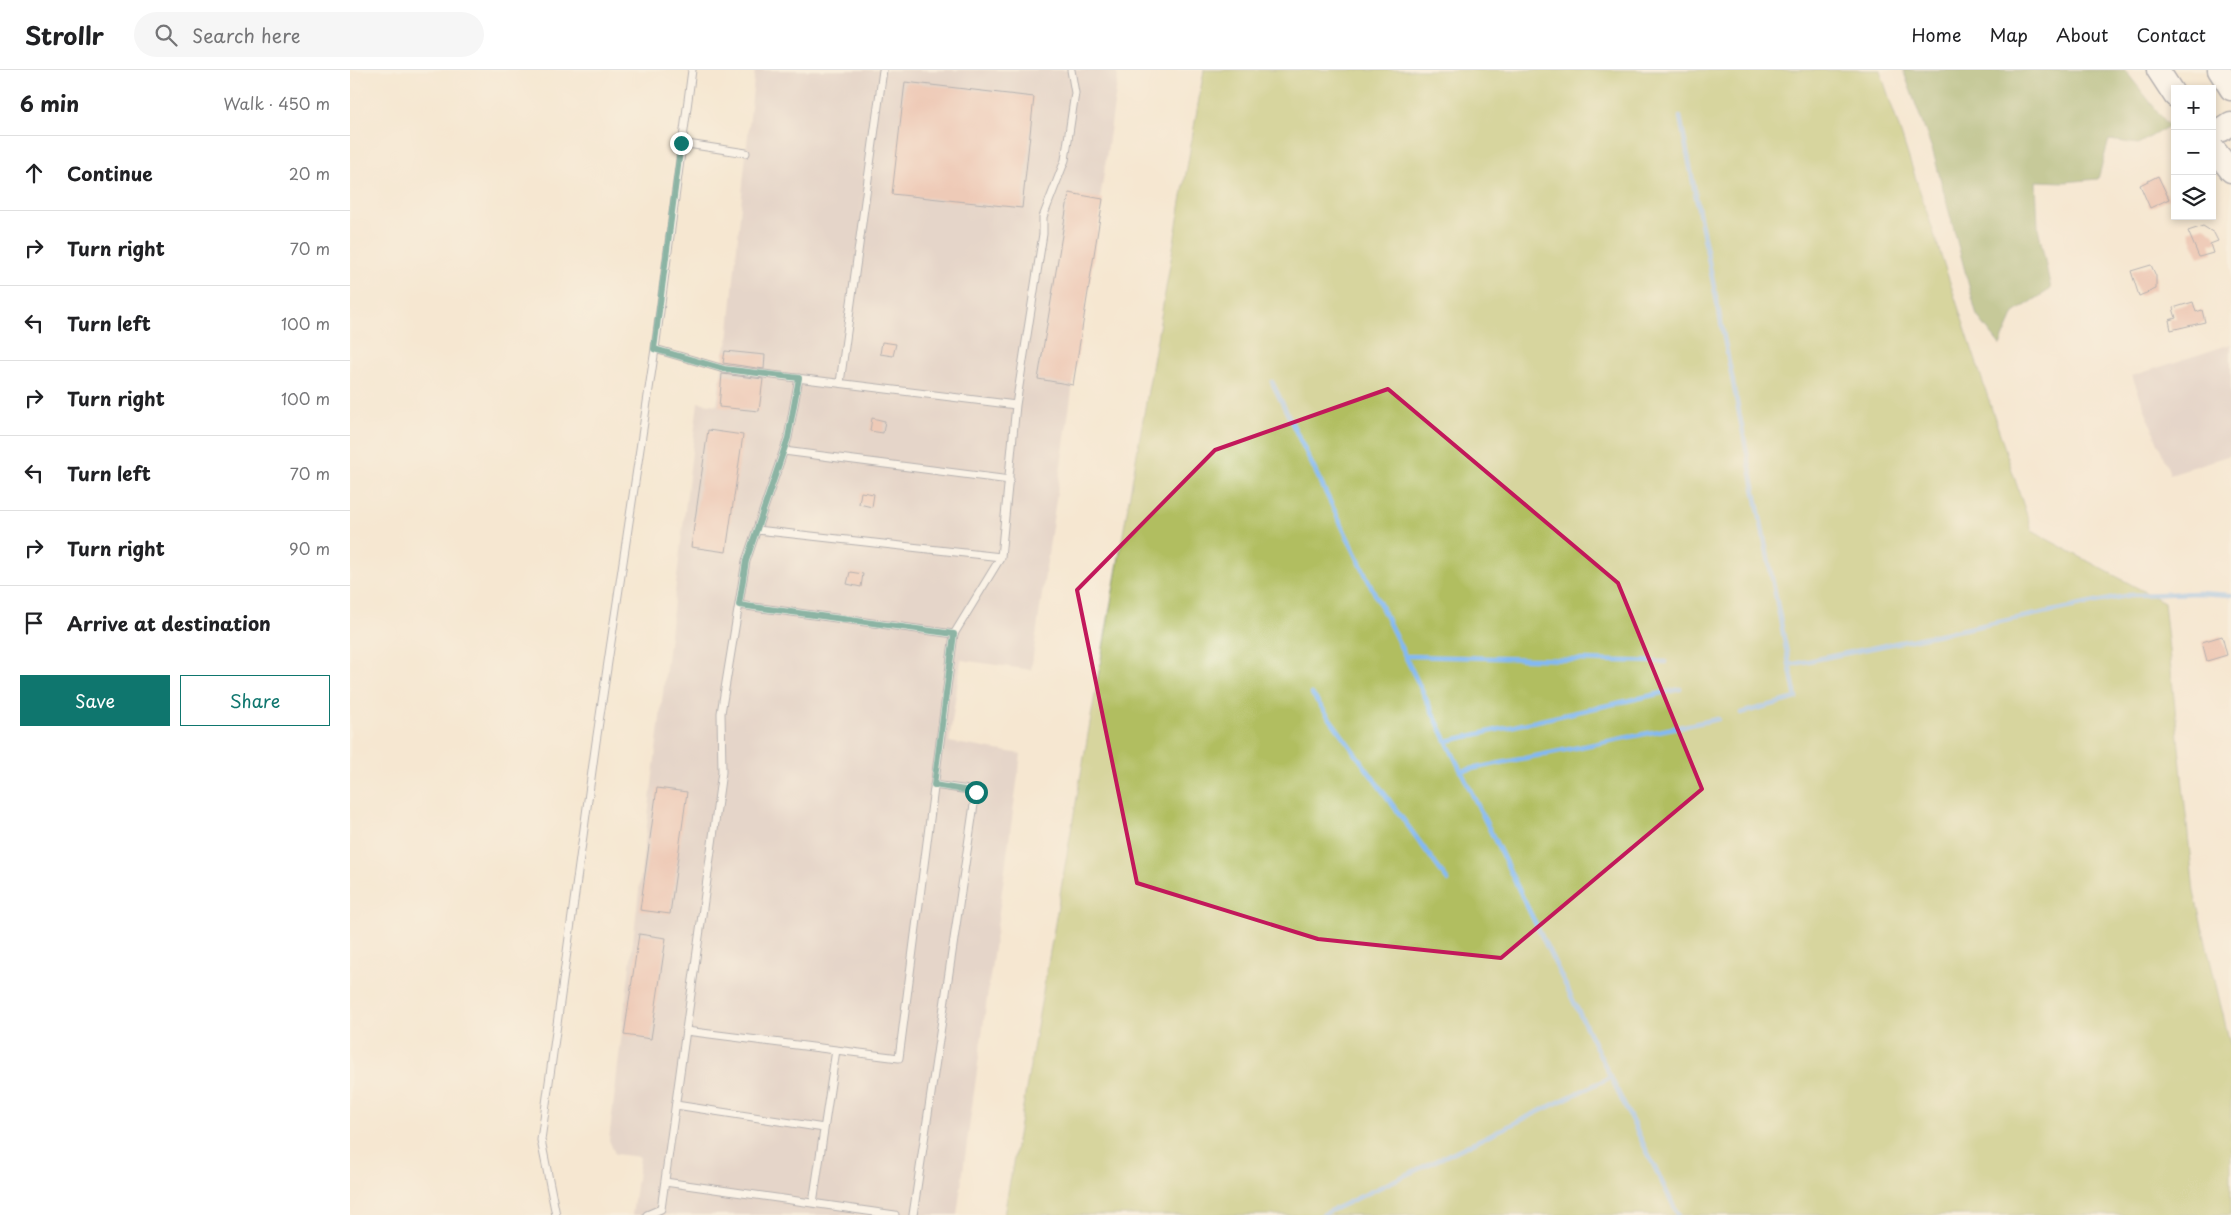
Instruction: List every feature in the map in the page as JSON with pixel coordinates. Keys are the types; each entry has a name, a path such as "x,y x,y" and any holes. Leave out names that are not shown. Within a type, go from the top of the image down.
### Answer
{"main road":[{"path":"2158,70 2171,90"},
{"path":"2219,70 2231,88"},
{"path":"2216,131 2222,130 2231,124"},
{"path":"2216,152 2231,171"}],"lane":[{"path":"556,1215 541,1140 692,70"},
{"path":"840,383 884,70"},
{"path":"686,1031 898,1058 954,634 1001,557 1016,405 1043,234 1043,217 1065,160 1075,93 1071,70"},
{"path":"681,143 746,153"},
{"path":"654,349 724,369 1016,405"},
{"path":"646,1215 661,1209 722,772 721,712 746,561 788,438 799,378"},
{"path":"784,451 1010,480"},
{"path":"757,530 1001,557"},
{"path":"739,605 954,634"},
{"path":"912,1215 976,792 934,785"},
{"path":"813,1203 836,1050"},
{"path":"676,1105 824,1128"},
{"path":"665,1182 895,1215"}],"highlighted area":[{"path":"1388,389 1618,583 1702,789 1501,958 1318,939 1137,883 1077,590 1215,450"}],"shaded area":[{"path":"755,70 1115,70 1118,77 1031,670 961,660 949,742 1021,754 957,1215 632,1215 640,1157 615,1154 609,1140 698,402 717,405 724,352 728,341"},
{"path":"2231,344 2231,455 2170,474 2132,376"}],"green space":[{"path":"1204,70 1880,70 2032,531 2164,602 2194,892 2231,1048 2231,1215 1004,1215"},
{"path":"1903,70 2125,70 2169,126 2138,144 2109,140 2098,179 2065,182 2036,181 2038,227 2051,289 2014,313 2000,345 1977,316 1933,152"}],"building":[{"path":"905,82 1034,97 1022,208 892,194"},
{"path":"2158,176 2169,199 2150,208 2140,185"},
{"path":"1069,193 1103,199 1073,385 1038,379"},
{"path":"2203,226 2214,233 2218,241 2210,244 2213,253 2199,257 2188,231"},
{"path":"2151,265 2156,276 2156,289 2139,296 2131,271"},
{"path":"2193,302 2196,312 2202,310 2205,322 2171,330 2169,320 2176,318 2173,308"},
{"path":"882,342 896,344 893,356 880,354"},
{"path":"725,351 765,355 764,369 723,363"},
{"path":"722,374 763,379 759,411 719,407"},
{"path":"872,418 885,421 883,433 870,431"},
{"path":"708,430 743,435 726,552 691,547"},
{"path":"861,492 874,494 872,507 859,504"},
{"path":"850,572 863,574 861,587 847,584"},
{"path":"2222,636 2227,655 2207,661 2202,642"},
{"path":"657,788 687,792 670,914 640,910"},
{"path":"639,934 666,938 651,1039 624,1035"}],"waterway":[{"path":"1680,117 1796,698 1741,713"},
{"path":"1272,382 1461,771"},
{"path":"1789,665 2130,595 2198,593 2231,595"},
{"path":"1405,656 1665,662"},
{"path":"1447,741 1680,689"},
{"path":"1312,694 1448,881"},
{"path":"1678,1215 1461,771 1718,719"},
{"path":"1322,1215 1611,1077"}],"route":[{"path":"681,143 654,349 724,369 799,378 788,438 746,561 739,605 954,634 934,785 976,792"}]}
